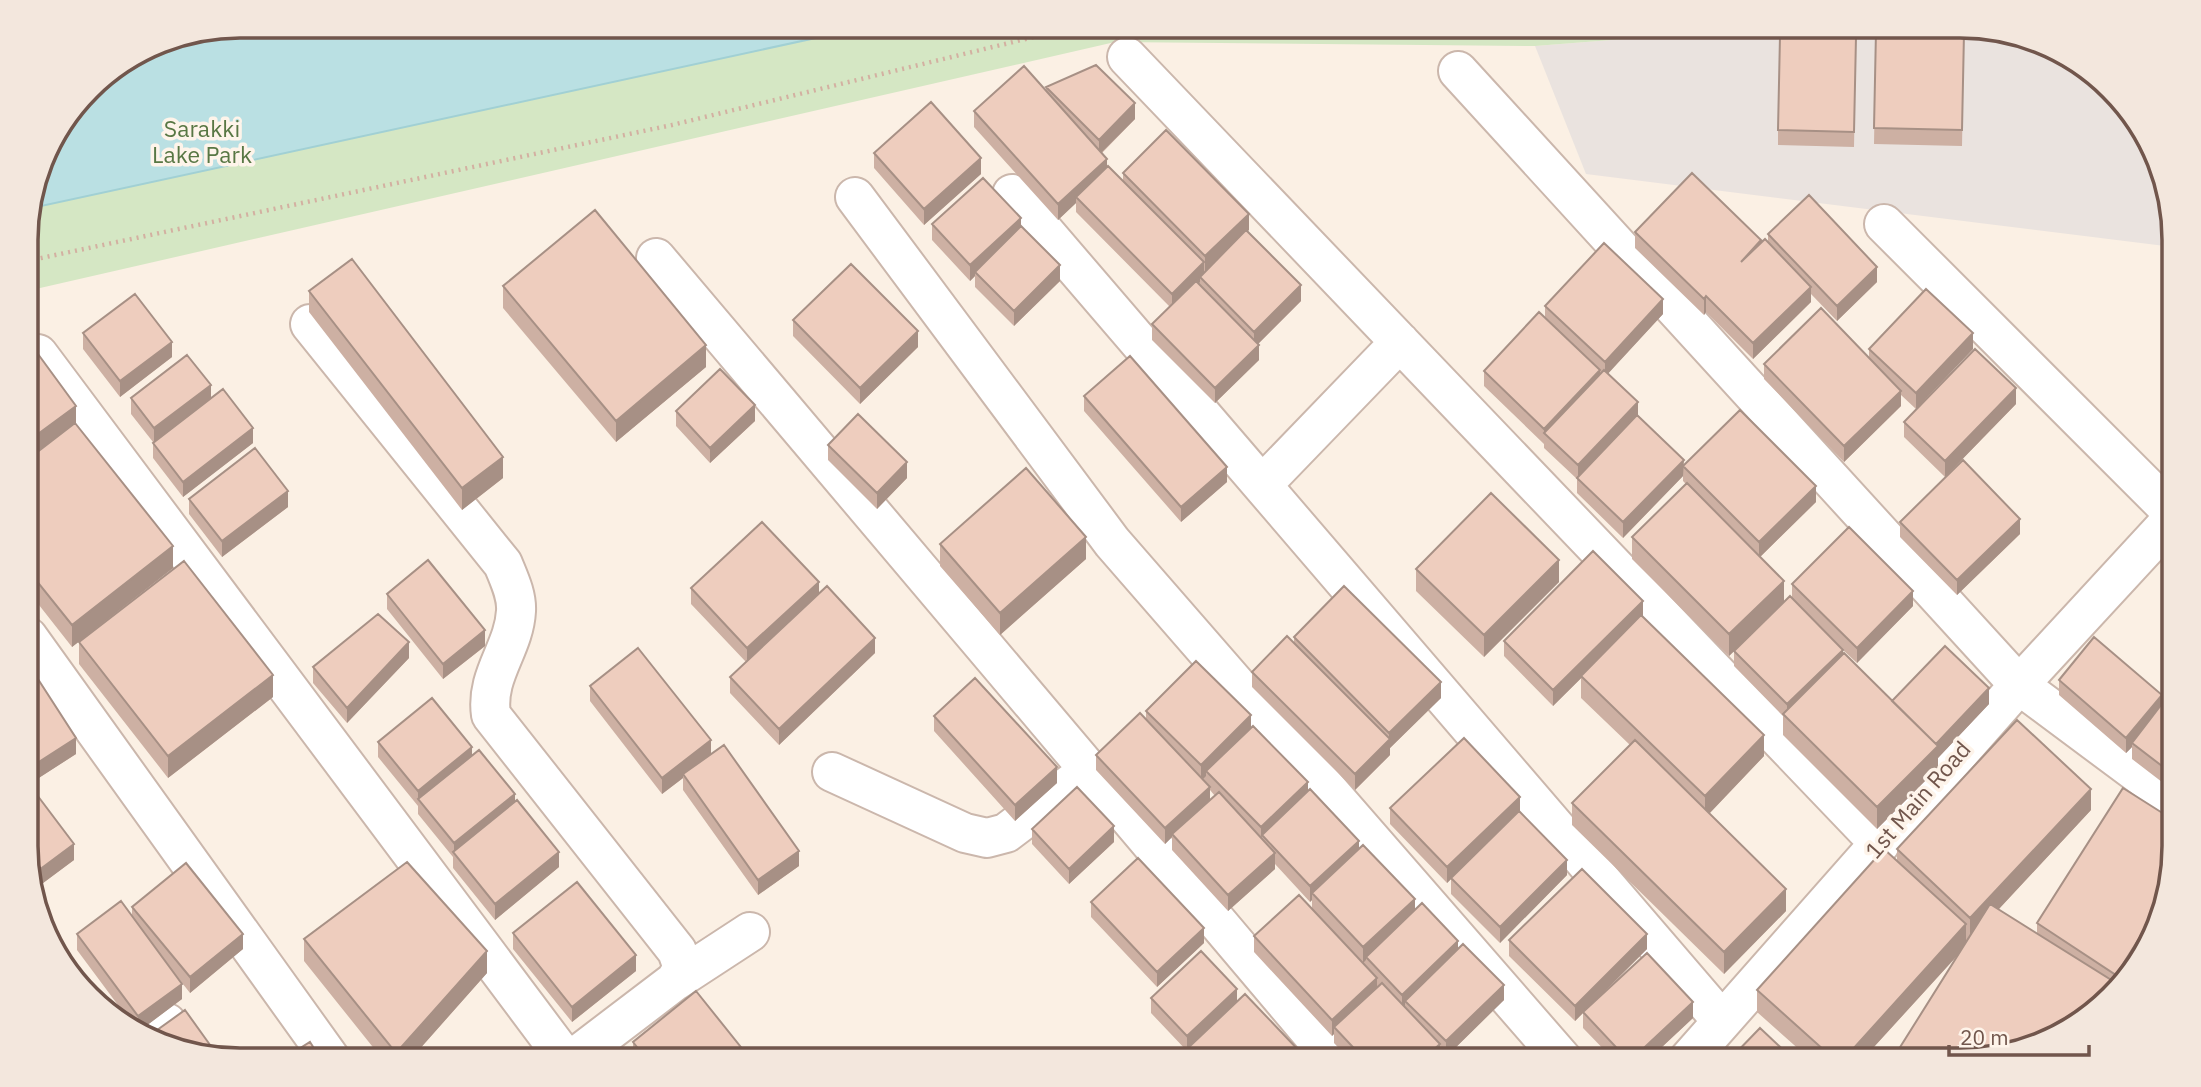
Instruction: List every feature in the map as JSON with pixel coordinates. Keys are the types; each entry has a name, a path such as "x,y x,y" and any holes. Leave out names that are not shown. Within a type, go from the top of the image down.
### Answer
{"street":[{"path":"1127,57 1880,844"},
{"path":"1458,71 2019,685 2162,791"},
{"path":"1012,194 1722,1021"},
{"path":"855,197 1112,542 1553,1048"},
{"path":"1884,224 2162,504"},
{"path":"656,258 1324,1048"},
{"path":"310,324 503,564 516,608 515,623 490,690 491,715 677,951 683,968 676,981"},
{"path":"1263,484 1400,342"},
{"path":"39,355 569,1048"},
{"name":"1st Main Road","path":"1698,1048 2019,685 2162,529"},
{"path":"39,652 323,1048"},
{"path":"832,772 965,833 987,838 1006,833 1088,771"},
{"path":"591,1048 676,981 750,932"}],"path":[{"path":"39,258 672,125 1026,39"}],"shaded area":[{"path":"1624,39 1961,39 2013,45 2050,59 2073,73 2112,107 2128,128 2142,151 2156,188 2161,214 2162,246 1586,174 1535,46"}],"green space":[{"name":"Sarakki Lake Park","path":"227,39 1624,39 1535,46 1115,42 39,288 39,227 45,188 59,151 73,128 107,89 128,73 151,59 201,42"}],"water":[{"path":"227,39 811,39 42,206 45,188 59,151 89,107 107,89 151,59 201,42"}],"building":[{"path":"1780,39 1856,39 1854,132 1778,130"},
{"path":"1876,39 1964,39 1962,130 1874,128"},
{"path":"1096,65 1135,103 1099,140 1046,87"},
{"path":"1024,66 1107,159 1058,204 974,111"},
{"path":"931,102 981,158 924,209 874,153"},
{"path":"1166,130 1249,214 1205,256 1123,173"},
{"path":"1108,166 1204,262 1172,294 1076,197"},
{"path":"1692,173 1761,240 1741,262 1765,239 1811,287 1753,343 1635,232"},
{"path":"983,178 1021,218 970,265 932,224"},
{"path":"1809,195 1877,267 1837,306 1768,234"},
{"path":"595,210 706,345 616,421 503,286"},
{"path":"1021,226 1060,265 1014,311 975,272"},
{"path":"1246,230 1301,285 1254,332 1200,277"},
{"path":"1604,243 1663,299 1605,362 1545,306"},
{"path":"352,259 503,457 462,488 309,291"},
{"path":"851,264 918,331 860,388 793,320"},
{"path":"1196,281 1259,345 1215,388 1152,324"},
{"path":"1926,289 1973,333 1916,393 1869,349"},
{"path":"135,294 172,342 120,381 83,333"},
{"path":"1821,308 1901,391 1844,446 1764,364"},
{"path":"1539,312 1600,370 1544,429 1484,371"},
{"path":"1975,349 2016,388 1945,461 1904,422"},
{"path":"39,355 76,406 39,433"},
{"path":"187,355 211,385 154,428 131,398"},
{"path":"1130,356 1227,467 1181,507 1084,396"},
{"path":"720,369 755,405 710,448 676,411"},
{"path":"1604,370 1638,402 1578,465 1544,433"},
{"path":"223,389 253,428 183,482 153,443"},
{"path":"1740,410 1816,486 1759,542 1683,466"},
{"path":"858,414 907,462 877,493 828,445"},
{"path":"1637,415 1684,460 1623,522 1577,478"},
{"path":"75,423 173,546 72,625 39,584 39,451"},
{"path":"255,448 288,491 222,541 189,499"},
{"path":"1963,460 2020,519 1957,580 1900,522"},
{"path":"1026,468 1086,537 1000,613 940,544"},
{"path":"1687,483 1784,581 1729,634 1632,537"},
{"path":"1491,493 1559,560 1484,635 1416,569"},
{"path":"762,522 819,582 747,648 691,588"},
{"path":"1849,527 1913,591 1857,648 1792,584"},
{"path":"1593,551 1643,601 1553,690 1504,641"},
{"path":"428,560 485,630 443,664 387,594"},
{"path":"184,561 273,675 168,756 79,642"},
{"path":"827,586 875,638 779,729 730,677"},
{"path":"1344,586 1441,682 1389,733 1294,637"},
{"path":"1790,596 1843,650 1787,704 1734,651"},
{"path":"378,614 409,642 347,708 313,667"},
{"path":"1641,615 1764,735 1705,796 1581,676"},
{"path":"1287,636 1390,739 1355,774 1252,672"},
{"path":"2094,637 2162,695 2126,738 2059,680"},
{"path":"1945,646 1989,688 1936,744 1892,701"},
{"path":"638,648 711,740 662,778 590,686"},
{"path":"1844,653 1938,746 1877,807 1783,714"},
{"path":"1196,661 1251,715 1201,765 1146,711"},
{"path":"975,678 1057,767 1015,805 934,716"},
{"path":"39,681 76,738 39,762"},
{"path":"432,698 472,747 418,791 378,742"},
{"path":"2162,704 2162,766 2132,743"},
{"path":"1140,713 1210,787 1165,828 1096,755"},
{"path":"2017,720 2091,789 1970,918 1897,849"},
{"path":"1253,726 1308,782 1261,827 1206,771"},
{"path":"1464,738 1520,797 1447,867 1390,808"},
{"path":"1635,740 1786,889 1724,952 1572,803"},
{"path":"724,745 799,851 758,880 683,774"},
{"path":"479,750 515,794 454,843 418,799"},
{"path":"1077,787 1114,826 1069,869 1032,829"},
{"path":"2123,788 2162,813 2162,860 2152,911 2144,931 2116,975 2037,923"},
{"path":"1310,789 1359,841 1310,886 1262,835"},
{"path":"1219,792 1275,853 1228,895 1172,834"},
{"path":"39,798 74,844 40,869"},
{"path":"517,800 559,852 495,904 453,852"},
{"path":"1519,811 1567,860 1500,927 1451,878"},
{"path":"1363,845 1415,899 1363,947 1312,893"},
{"path":"1884,849 1966,924 1854,1048 1822,1048 1757,990"},
{"path":"1138,858 1204,928 1157,972 1091,902"},
{"path":"407,862 487,951 400,1048 392,1048 304,939"},
{"path":"186,863 243,934 190,977 132,907"},
{"path":"1582,869 1647,934 1575,1006 1509,940"},
{"path":"577,882 636,955 572,1007 513,933"},
{"path":"1299,895 1377,978 1332,1020 1254,936"},
{"path":"121,901 182,984 138,1016 77,934"},
{"path":"1422,903 1458,941 1402,995 1366,957"},
{"path":"1990,904 2112,980 2073,1014 2050,1028 2025,1038 1974,1048 1900,1048"},
{"path":"1463,944 1504,985 1446,1041 1405,1001"},
{"path":"1201,951 1237,989 1187,1036 1151,998"},
{"path":"1647,953 1693,1002 1644,1048 1617,1048 1583,1012"},
{"path":"1382,983 1440,1044 1436,1048 1354,1048 1334,1027"},
{"path":"696,991 742,1048 638,1048 633,1042"},
{"path":"1245,994 1296,1048 1190,1048"},
{"path":"185,1010 211,1046 188,1042 157,1030"},
{"path":"1760,1028 1781,1048 1741,1048"},
{"path":"310,1042 314,1048 301,1048"}]}
